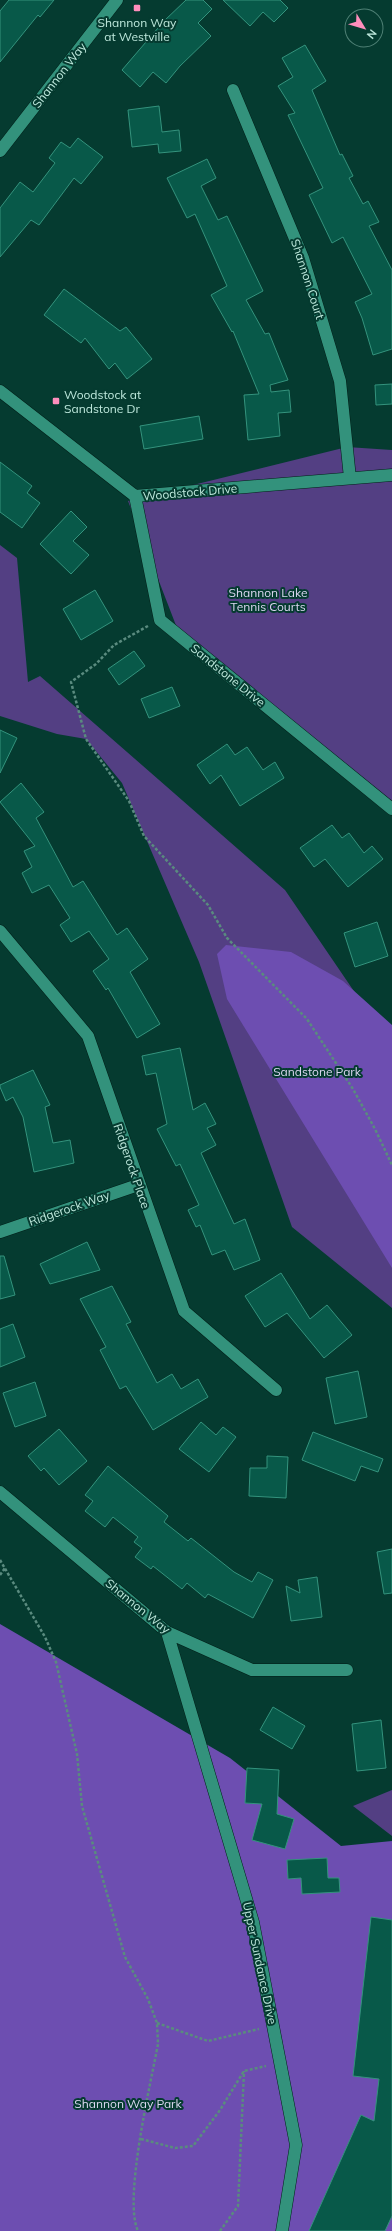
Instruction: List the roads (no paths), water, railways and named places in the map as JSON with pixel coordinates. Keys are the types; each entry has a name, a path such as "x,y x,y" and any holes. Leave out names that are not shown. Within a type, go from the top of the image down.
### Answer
{"street":[{"name":"Shannon Way","path":"0,151 118,0"},
{"name":"Shannon Court","path":"233,90 303,258 340,382 350,478"},
{"name":"Woodstock Drive","path":"0,391 135,496 392,475"},
{"name":"Sandstone Drive","path":"135,496 160,620 392,809"},
{"name":"Ridgerock Place","path":"0,931 88,1036 138,1185 184,1311 276,1390"},
{"name":"Ridgerock Way","path":"0,1232 138,1185"},
{"name":"Shannon Way","path":"2,1497 168,1632 252,1670 347,1670"},
{"name":"Upper Sundance Drive","path":"168,1632 253,1922 281,2064 296,2145 282,2231"}],"place":[{"name":"Shannon Way at Westville","path":"137,8"},
{"name":"Woodstock at Sandstone Dr","path":"56,401"}],"park label":[{"name":"Shannon Lake Tennis Courts","path":"268,599"},
{"name":"Sandstone Park","path":"317,1071"},
{"name":"Shannon Way Park","path":"128,2103"}]}
